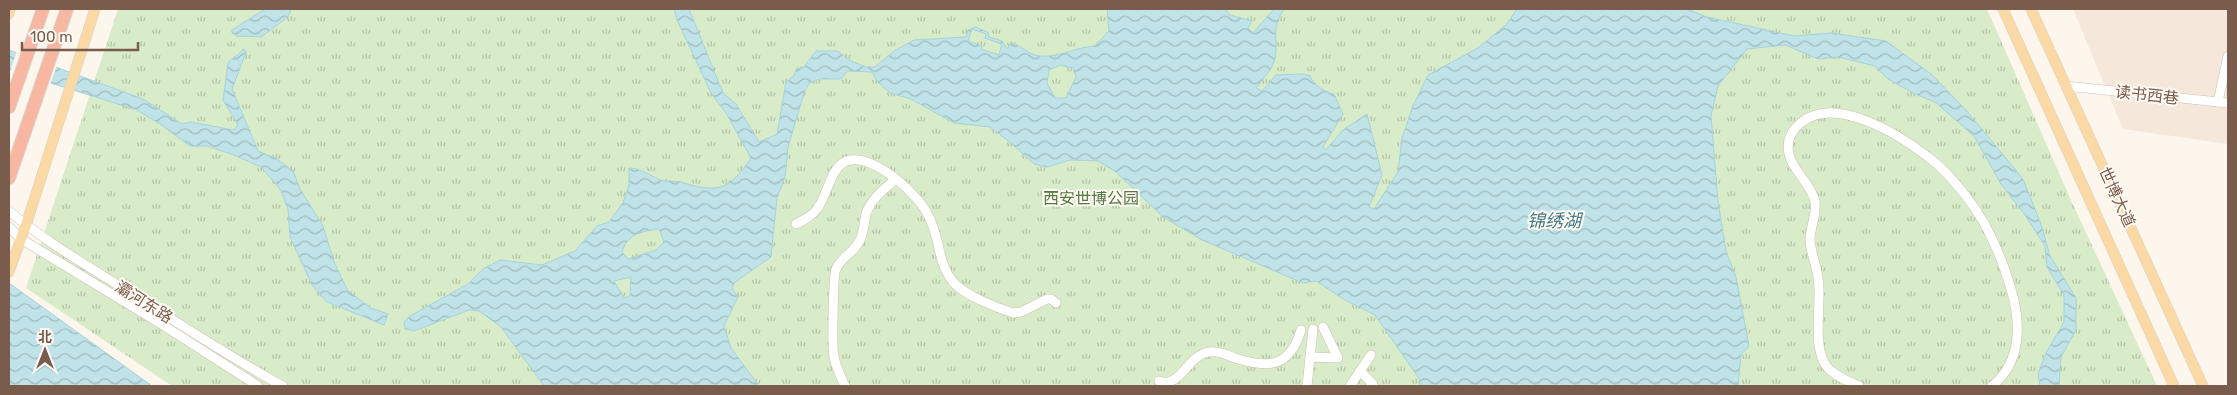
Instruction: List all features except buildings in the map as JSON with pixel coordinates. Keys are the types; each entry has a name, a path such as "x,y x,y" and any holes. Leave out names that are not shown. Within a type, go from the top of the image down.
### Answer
{"highway":[{"path":"9,107 43,9"},
{"path":"9,178 68,9"}],"main road":[{"path":"9,14 10,9"},
{"path":"9,272 26,225 95,9"},
{"name":"世博大道","path":"2003,9 2174,386"},
{"name":"世博大道","path":"2031,9 2203,386"}],"street":[{"path":"2218,102 2228,56"},
{"name":"读书西巷","path":"2066,86 2228,103"},
{"path":"1859,386 1828,370 1819,351 1819,289 1810,240 1815,201 1812,193 1789,158 1788,147 1790,137 1797,125 1816,114 1835,113 1859,118 1908,143 1929,157 1949,177 1980,215 1991,234 2008,279 2017,311 2018,326 2015,353 2006,369 1992,386"},
{"path":"796,224 807,218 817,209 840,166 849,160 867,162 887,171 924,207 930,216 940,257 946,271 954,283 963,291 1013,313 1021,312 1047,299 1051,299 1056,303"},
{"path":"845,386 833,356 835,314 833,279 836,269 854,251 862,238 867,212 875,198 896,179"},
{"name":"灞河东路","path":"9,211 26,225 215,347 283,386"},
{"name":"灞河东路","path":"9,227 21,239 166,327 258,386"},
{"path":"1310,356 1338,358 1323,328"},
{"path":"1307,386 1313,329"},
{"path":"1159,381 1164,383 1172,381 1195,357 1205,352 1220,353 1250,363 1277,362 1292,353 1301,330"},
{"path":"1350,386 1371,355"},
{"path":"1360,371 1373,384 1371,386"}],"shaded area":[{"path":"2073,9 2228,9 2228,144 2123,129"}],"green space":[{"name":"西安世博公园","path":"118,9 1987,9 2070,198 2157,386 172,386 26,288"}],"water":[{"path":"265,9 291,9 288,17 261,37 237,36 232,33 232,30"},
{"name":"锦绣湖","path":"674,9 689,9 723,93 736,104 759,142 777,134 786,82 794,76 796,69 803,68 816,51 838,51 849,60 866,67 875,67 894,51 914,40 966,37 968,30 975,27 988,32 989,37 1002,41 1007,49 1011,43 1036,55 1047,56 1095,46 1109,31 1107,9 1225,9 1230,15 1252,21 1248,28 1253,33 1274,9 1284,9 1276,28 1274,62 1256,88 1262,91 1276,75 1304,74 1310,76 1320,88 1334,94 1343,114 1323,147 1326,150 1343,130 1367,114 1382,175 1369,207 1374,209 1398,172 1402,138 1413,106 1428,75 1478,48 1507,24 1517,9 1686,9 1707,17 1794,36 1831,33 1886,41 1931,74 1966,110 2023,179 2042,227 2050,256 2076,298 2076,330 2061,357 2059,386 2040,386 2038,374 2046,353 2064,322 2064,295 2047,267 2045,246 2025,215 2001,184 1974,136 1935,102 1915,94 1888,79 1875,66 1838,57 1818,59 1785,45 1747,49 1718,86 1711,116 1718,201 1726,251 1736,277 1749,346 1741,355 1738,386 1420,386 1420,380 1375,315 1345,300 1316,281 1303,283 1202,240 1163,217 1116,172 1098,161 1070,160 1047,167 1034,164 990,127 954,123 911,99 890,93 877,81 872,72 847,71 841,79 820,79 809,83 804,93 788,147 785,177 777,198 771,257 735,282 732,288 738,297 724,326 731,348 759,386 544,386 501,327 479,311 469,310 414,331 405,329 404,322 410,316 468,284 483,269 500,260 542,265 575,251 597,226 609,222 623,203 629,185 629,168 664,181 681,182 707,188 724,186 737,176 751,158 726,113 711,93 677,20","holes":["972,29 986,34 985,38 1002,44 999,55 981,49 982,46 968,41","1060,65 1073,68 1076,77 1066,98 1055,98 1047,83 1049,70","659,229 664,242 656,250 628,259 622,252 624,246 631,237 641,232","631,277 630,296 624,298 614,281"]},
{"path":"243,49 246,51 245,55 232,89 258,151 277,159 293,171 300,189 323,226 334,262 348,291 371,308 388,314 384,325 327,302 312,285 290,237 288,209 280,189 261,167 207,146 190,146 137,110 9,70 9,50 143,99 182,124 191,122 234,130 238,125 223,100 228,63"},
{"path":"9,283 152,386 9,386"}],"pier":[{"path":"17,50 57,65 50,85 10,72"}]}
